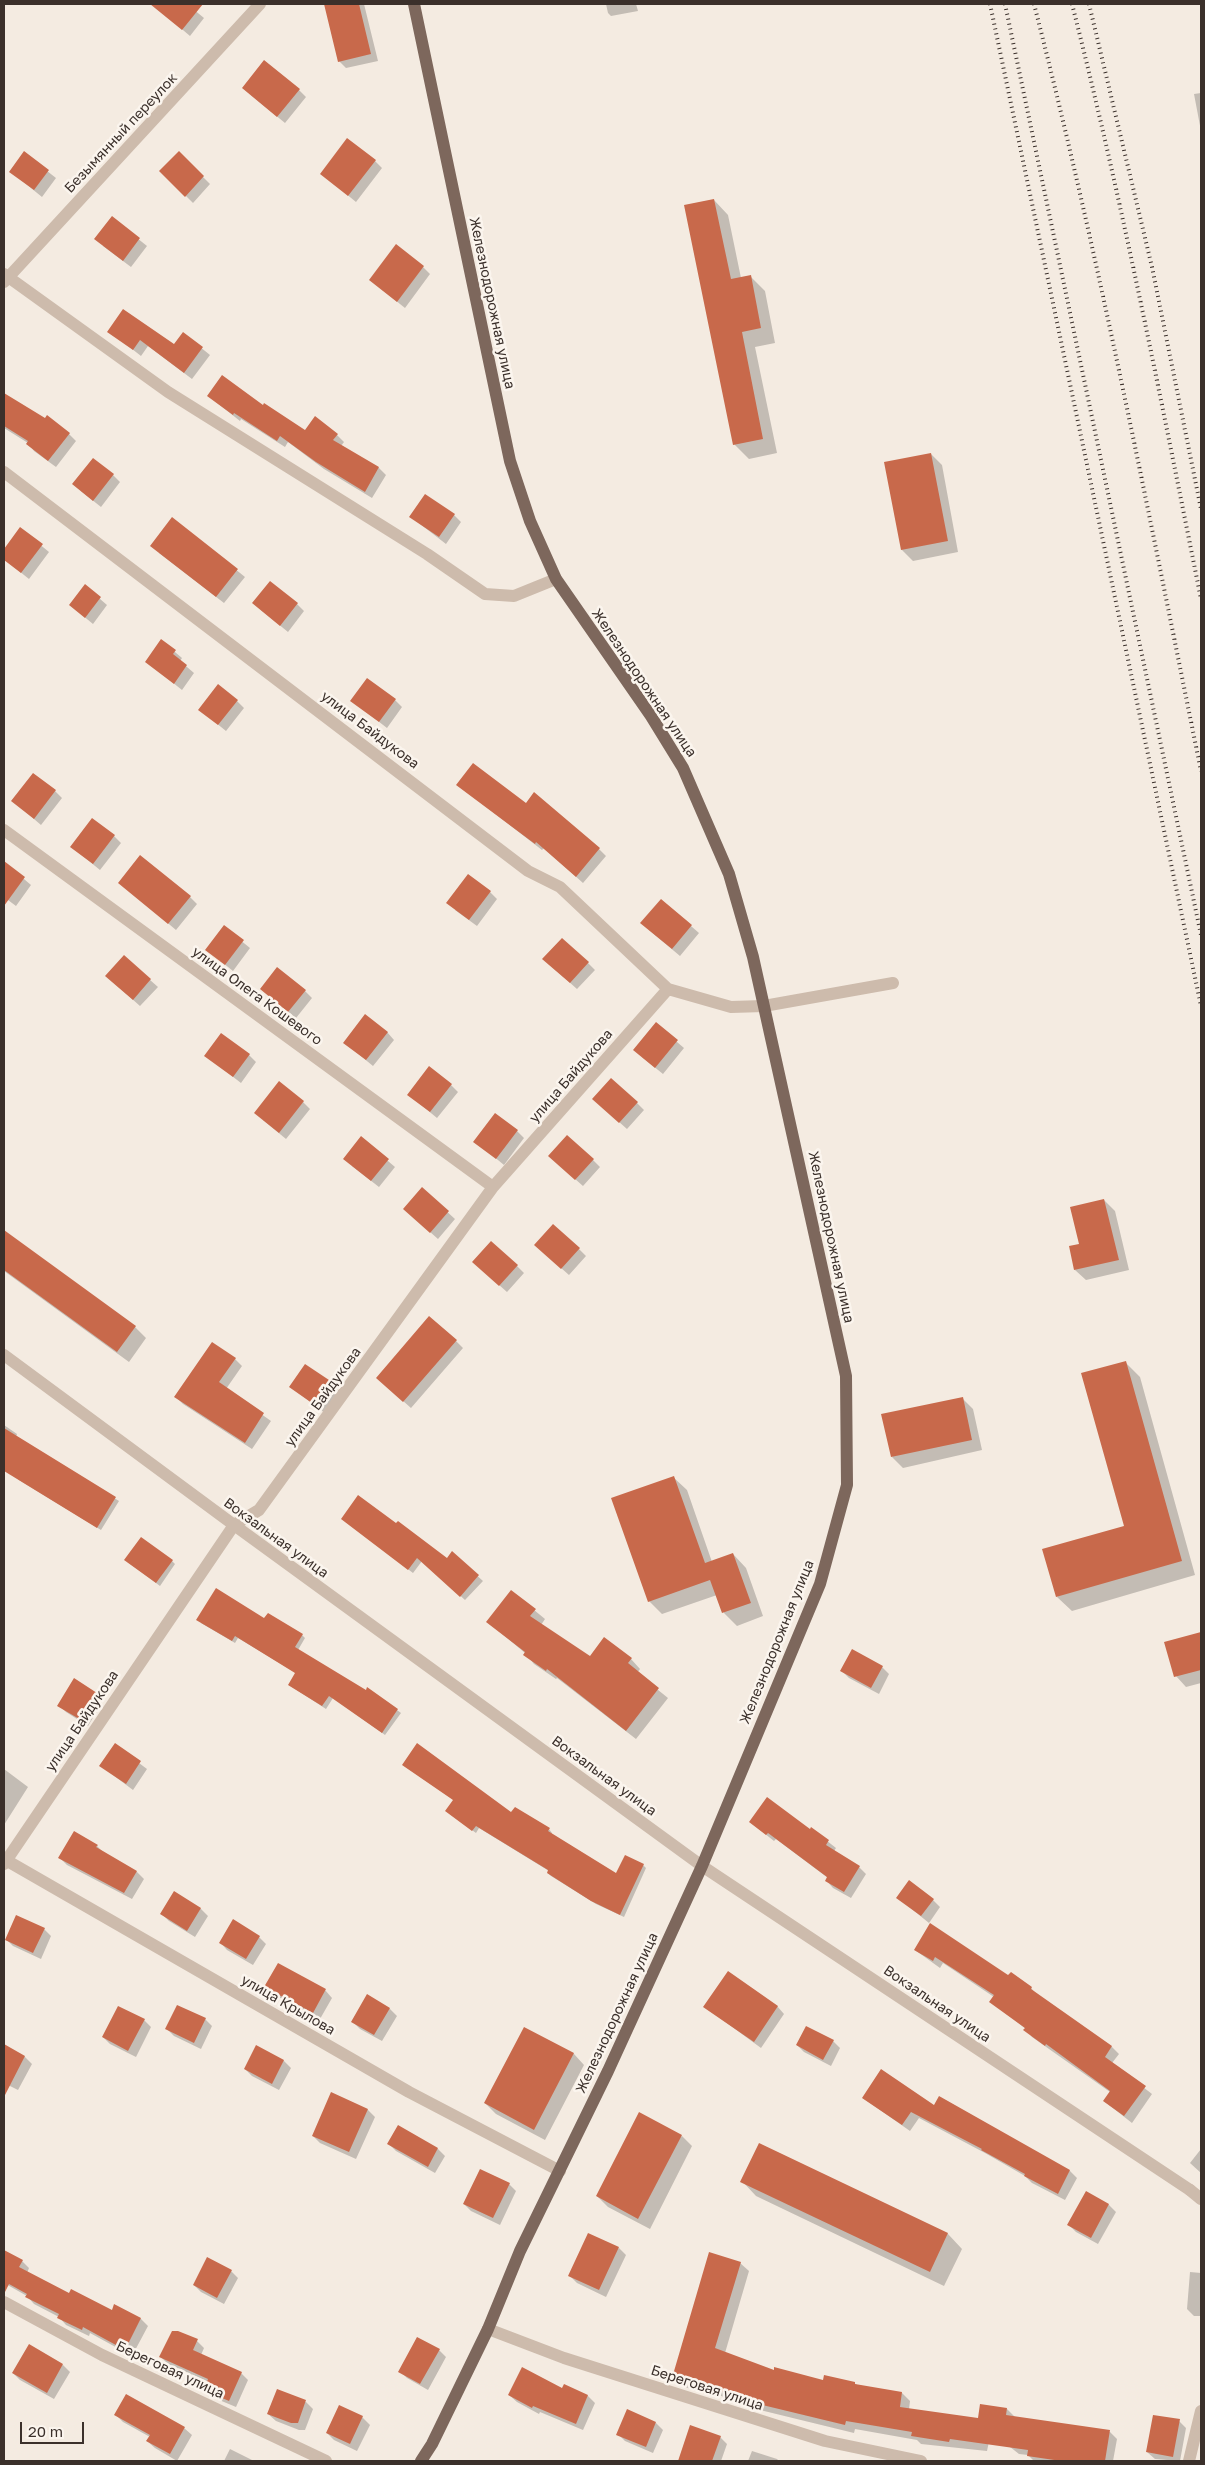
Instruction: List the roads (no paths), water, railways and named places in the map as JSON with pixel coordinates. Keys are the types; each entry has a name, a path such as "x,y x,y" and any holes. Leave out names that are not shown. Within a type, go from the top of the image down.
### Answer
{"main road":[{"name":"Железнодорожная улица","path":"414,4 510,461 530,521 556,579 640,700 683,768 729,874 753,956 846,1376 847,1485 820,1584 702,1866 560,2171 520,2251 488,2329 422,2461"}],"street":[{"name":"Безымянный переулок","path":"5,278 258,4"},
{"path":"5,278 168,392 427,554 485,594 514,596 556,579"},
{"name":"улица Байдукова","path":"4,472 528,871 560,887 668,989 494,1187 259,1510 234,1525 4,1861"},
{"name":"улица Олега Кошевого","path":"4,830 494,1187"},
{"path":"668,989 731,1007 764,1006 893,983"},
{"name":"Вокзальная улица","path":"4,1355 702,1866 1201,2199"},
{"name":"улица Крылова","path":"4,1861 409,2092 560,2171"},
{"name":"Береговая улица","path":"4,2302 102,2355 326,2461"},
{"name":"Береговая улица","path":"488,2329 564,2358 825,2442 921,2461"},
{"path":"1189,2461 1201,2412"}],"railway":[{"path":"990,4 1201,1006"},
{"path":"1005,4 1201,935"},
{"path":"1034,4 1102,290 1201,771"},
{"path":"1072,4 1108,152 1156,375 1201,599"},
{"path":"1089,4 1152,267 1201,509"}]}
